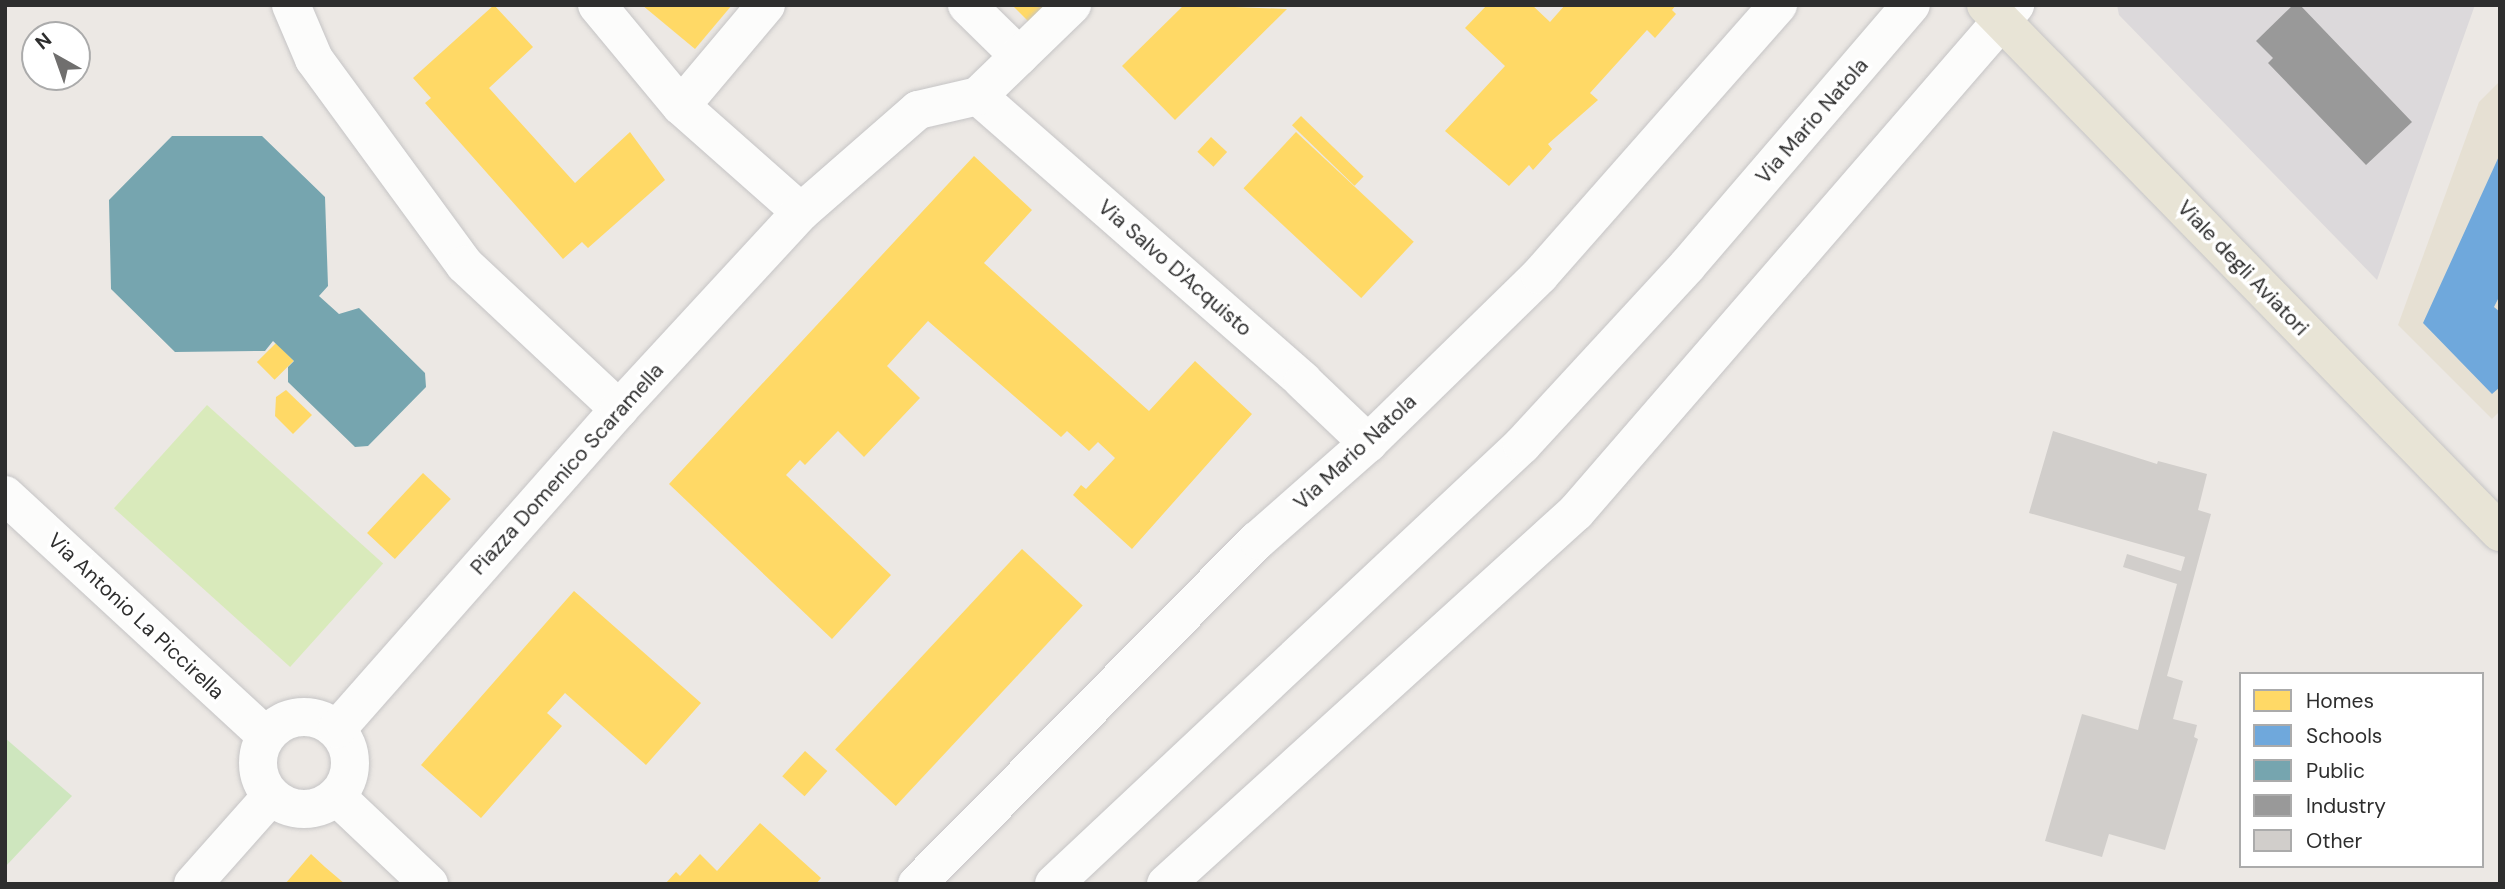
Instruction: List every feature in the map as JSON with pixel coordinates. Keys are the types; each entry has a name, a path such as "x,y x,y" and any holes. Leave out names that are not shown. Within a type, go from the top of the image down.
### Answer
{"main road":[{"name":"Viale degli Aviatori","path":"2001,11 2500,532"}],"street":[{"path":"291,5 314,59 465,265 619,409"},
{"path":"597,5 681,106 801,212"},
{"path":"681,106 766,5"},
{"path":"967,5 1019,56"},
{"path":"978,96 1072,5"},
{"name":"Via Mario Natola","path":"917,884 1258,540 1368,443 1540,275 1777,5"},
{"name":"Via Mario Natola","path":"1054,884 1522,445 1687,266 1911,5"},
{"path":"1166,884 1576,512 2001,11"},
{"name":"Piazza Domenico Scaramella","path":"337,729 619,409 801,212 919,110 978,96"},
{"name":"Via Salvo D'Acquisto","path":"978,96 1368,443"},
{"name":"Via Antonio La Piccirella","path":"5,495 266,736"},
{"path":"308,716 337,729 350,758 349,774 336,796 316,807 300,809 271,796 257,767 266,736 277,724 308,716"},
{"path":"193,884 271,796"},
{"path":"336,796 429,884"}],"shaded area":[{"path":"2117,5 2475,5 2377,280 2119,15"},
{"path":"2500,81 2500,411 2492,419 2398,325 2479,102"}],"green space":[{"path":"207,405 383,564 290,667 114,508"},
{"path":"5,738 72,796 5,867"}],"building: Homes":[{"path":"494,5 533,47 489,88 575,183 630,132 665,180 588,248 582,242 563,259 425,103 431,98 413,78"},
{"path":"642,5 732,5 695,49"},
{"path":"1012,5 1047,5 1030,23"},
{"path":"1184,5 1287,9 1175,120 1122,66"},
{"path":"1487,5 1532,5 1550,22 1565,5 1676,5 1672,10 1676,14 1655,38 1647,30 1590,93 1598,100 1548,144 1552,149 1533,170 1529,165 1509,186 1445,131 1505,66 1465,28"},
{"path":"1301,116 1364,176 1355,186 1292,125"},
{"path":"1296,132 1414,242 1361,298 1243,188"},
{"path":"1211,137 1227,152 1213,167 1197,152"},
{"path":"974,156 1032,210 984,263 1149,411 1195,361 1252,414 1132,549 1073,495 1081,485 1086,489 1115,458 1098,442 1089,451 1067,431 1061,437 928,321 887,366 920,398 864,457 838,431 805,465 800,460 786,475 891,575 832,639 669,484"},
{"path":"276,343 294,361 275,380 257,362"},
{"path":"286,390 312,415 293,434 275,416 276,397"},
{"path":"423,473 451,499 395,559 367,533"},
{"path":"1022,549 1083,606 896,806 835,749"},
{"path":"574,591 701,703 646,765 565,693 547,713 562,726 481,818 421,765"},
{"path":"805,751 827,771 805,796 782,776"},
{"path":"760,823 821,878 816,884 665,884 676,872 680,876 700,854 717,871"},
{"path":"311,854 325,867 345,884 285,884"}],"building: Schools":[{"path":"2500,154 2500,295 2494,307 2500,312 2500,387 2492,394 2423,323"}],"building: Public":[{"path":"172,136 262,136 325,197 328,286 319,296 339,314 359,308 425,373 426,387 368,446 355,447 288,382 288,367 294,361 273,341 265,351 175,352 111,289 109,200"}],"building: Industry":[{"path":"2293,5 2300,5 2412,122 2366,165 2268,63 2273,58 2256,41"}],"building: Other":[{"path":"2053,431 2157,464 2158,461 2207,474 2198,510 2211,514 2167,676 2183,681 2173,719 2197,725 2194,737 2198,739 2165,850 2109,834 2102,857 2045,841 2082,714 2138,730 2177,584 2123,567 2127,554 2181,571 2185,557 2029,513"}]}
